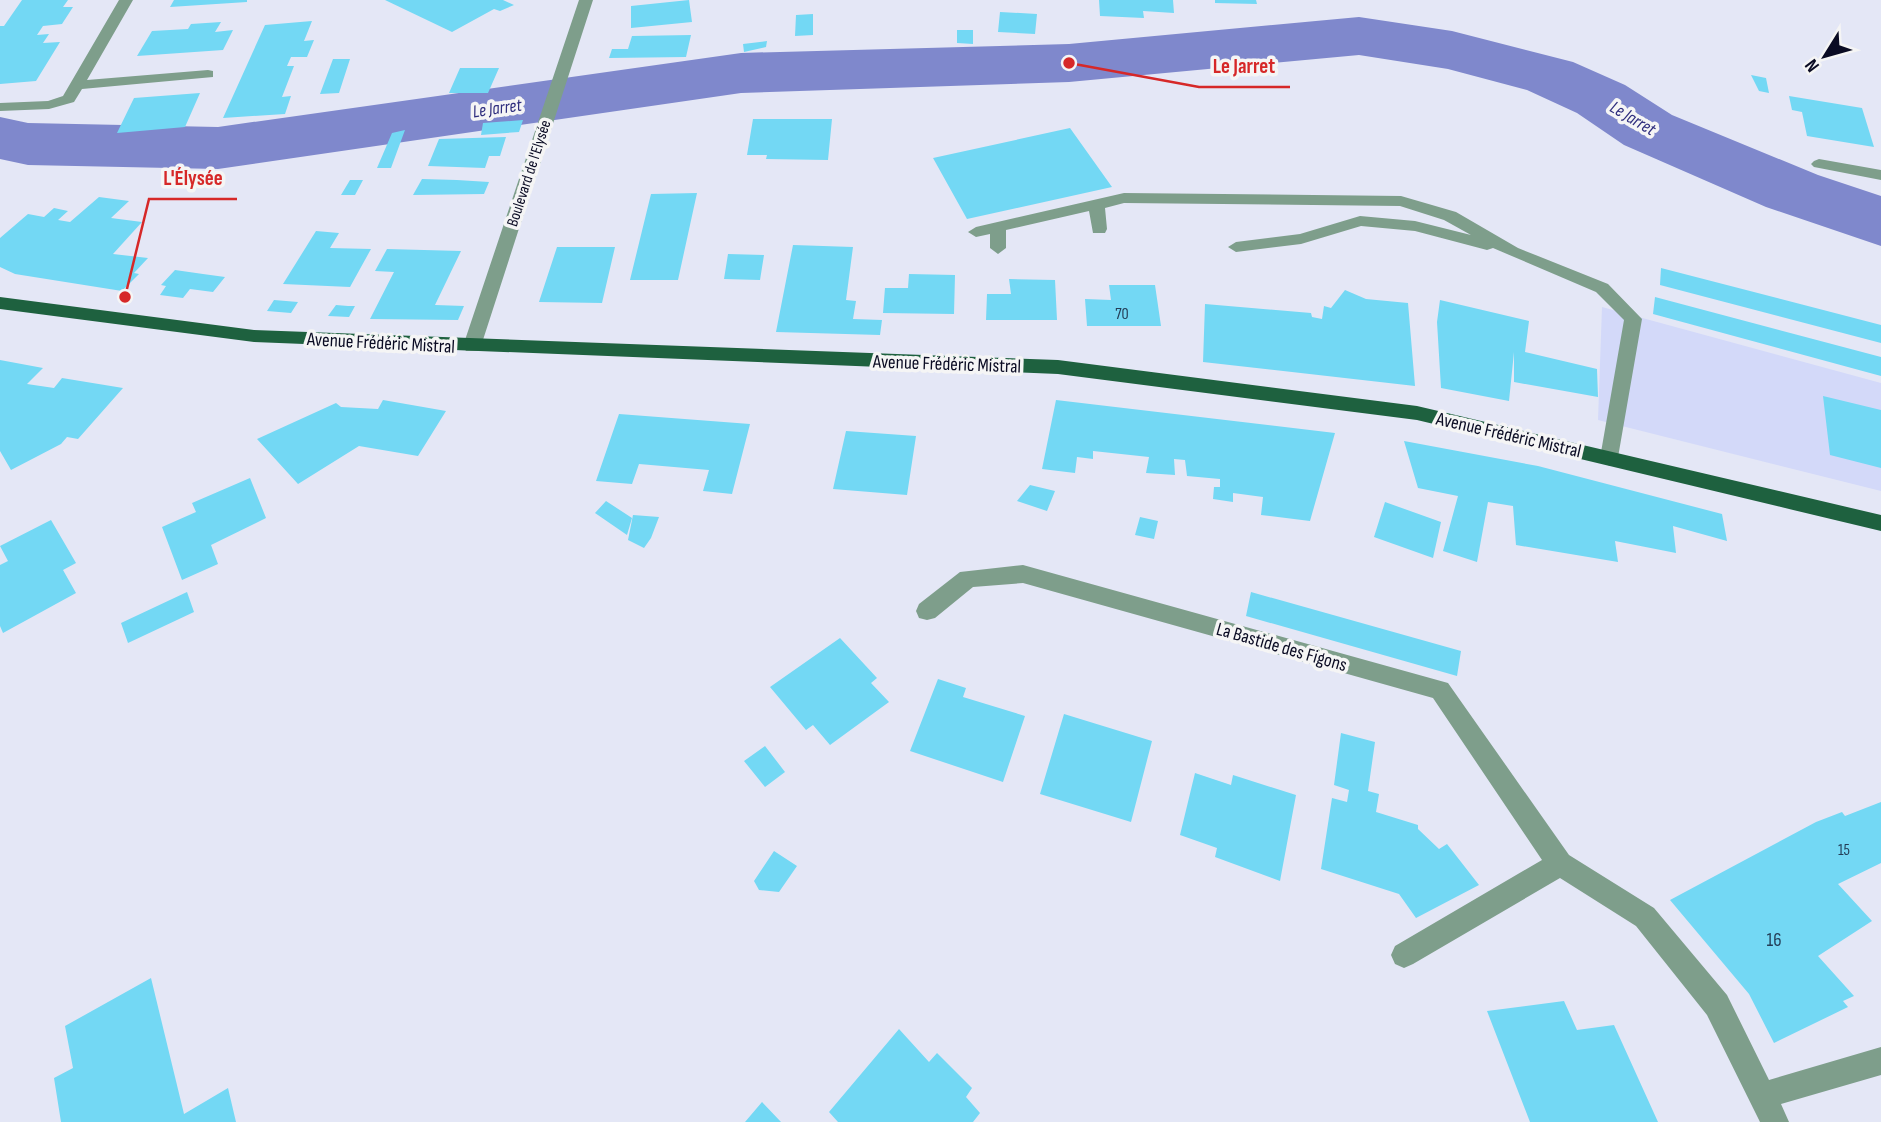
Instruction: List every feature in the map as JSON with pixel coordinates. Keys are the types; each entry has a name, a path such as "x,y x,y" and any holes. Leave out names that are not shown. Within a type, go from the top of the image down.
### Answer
{"main road":[{"name":"Avenue Frédéric Mistral","path":"0,303 254,336 1058,367 1417,413 1881,523"}],"street":[{"path":"0,107 69,99 126,0"},
{"name":"Boulevard de l'Elysée","path":"472,346 586,0"},
{"path":"79,85 208,74"},
{"path":"1819,164 1881,175"},
{"path":"976,232 1124,198 1401,201 1450,216 1512,252"},
{"path":"1096,205 1100,229"},
{"path":"1236,247 1300,239 1360,221 1415,226 1512,252 1602,288 1633,319 1610,458"},
{"path":"998,226 998,248"},
{"name":"La Bastide des Figons","path":"927,611 968,578 1023,574 1440,690 1560,864 1645,917 1717,1005 1775,1122"},
{"path":"1404,955 1560,864"},
{"path":"1762,1096 1881,1061"}],"shaded area":[{"path":"1602,307 1881,383 1881,491 1598,420"}],"building":[{"path":"22,0 68,0 63,7 73,7 62,24 43,26 37,35 49,34 43,43 60,42 36,81 0,84 0,26 4,26"},
{"path":"174,0 247,0 247,2 170,7"},
{"path":"385,0 503,0 514,5 500,11 494,9 452,32"},
{"path":"689,0 692,22 631,28 631,6"},
{"path":"1099,0 1173,0 1174,13 1143,11 1144,18 1100,16"},
{"path":"1215,0 1256,0 1257,4 1215,3"},
{"path":"1000,12 1037,14 1035,34 998,32"},
{"path":"813,14 813,35 795,36 796,15"},
{"path":"312,21 304,41 314,40 307,57 291,57 287,66 294,66 282,97 291,96 285,114 223,118 265,25"},
{"path":"221,22 215,32 233,30 223,50 137,56 152,31 188,29 191,24"},
{"path":"957,30 973,30 973,44 957,43"},
{"path":"691,35 686,57 609,58 612,49 628,49 632,36"},
{"path":"767,41 766,47 744,52 743,44"},
{"path":"333,59 350,59 339,93 320,94"},
{"path":"460,68 499,68 488,93 449,93"},
{"path":"1751,75 1766,78 1769,93 1759,91"},
{"path":"200,93 185,127 117,133 134,98"},
{"path":"1789,96 1862,108 1874,147 1807,136 1802,112 1792,110"},
{"path":"753,119 832,119 828,160 766,159 767,155 747,155"},
{"path":"523,120 519,132 481,135 483,123"},
{"path":"1070,128 1112,187 967,219 933,158"},
{"path":"405,130 391,168 377,168 392,133"},
{"path":"506,137 500,156 489,156 485,168 428,166 439,139"},
{"path":"422,179 489,182 484,194 413,195"},
{"path":"350,180 363,180 355,195 341,195"},
{"path":"697,193 678,280 630,280 651,194"},
{"path":"99,197 129,201 111,218 142,222 113,254 148,258 134,273 139,274 122,291 15,274 0,267 0,238 28,214 44,217 54,208 68,211 58,220 70,222"},
{"path":"316,231 339,233 330,248 371,249 350,287 283,284"},
{"path":"793,245 853,247 846,300 856,301 853,319 882,320 880,335 776,332"},
{"path":"557,247 615,247 602,303 539,302"},
{"path":"387,249 461,251 435,305 464,306 458,320 370,319 394,272 375,271"},
{"path":"728,254 764,255 760,280 724,279"},
{"path":"1661,268 1881,325 1881,343 1660,285"},
{"path":"175,270 225,277 213,292 190,289 183,298 160,295 166,286 161,285"},
{"path":"909,274 955,275 954,314 883,313 885,288 908,288"},
{"path":"1009,279 1055,280 1057,320 986,320 987,294 1011,294"},
{"path":"1109,285 1155,285 1161,326 1087,326 1085,299 1111,300"},
{"path":"1345,290 1366,299 1408,303 1415,386 1203,362 1205,304 1311,313 1312,317 1322,319 1324,306 1331,308"},
{"path":"1655,297 1881,357 1881,376 1653,314"},
{"path":"274,300 298,302 291,313 267,311"},
{"path":"1440,300 1529,321 1525,352 1597,369 1598,397 1514,382 1514,352 1509,401 1441,388 1437,322"},
{"path":"336,305 355,306 349,317 328,316"},
{"path":"0,360 43,368 27,384 54,388 62,378 123,388 78,439 67,437 61,444 11,470 0,451"},
{"path":"1823,396 1881,410 1881,468 1830,455"},
{"path":"383,400 446,411 418,456 359,446 298,484 257,439 336,403 341,407 378,409"},
{"path":"1056,400 1335,433 1310,521 1261,515 1263,497 1233,493 1233,502 1213,499 1214,487 1220,487 1220,479 1187,476 1185,460 1174,459 1175,475 1146,473 1149,457 1093,451 1093,459 1077,457 1075,473 1042,469"},
{"path":"619,414 750,424 732,494 703,491 709,470 639,464 632,484 596,481"},
{"path":"846,431 916,436 907,495 833,489"},
{"path":"1404,441 1538,466 1722,514 1727,541 1673,526 1676,553 1615,541 1618,562 1516,545 1513,506 1488,502 1477,562 1443,551 1458,496 1418,488"},
{"path":"250,478 266,518 211,545 218,564 182,580 162,527 196,512 192,503"},
{"path":"1030,485 1055,491 1047,511 1017,501"},
{"path":"606,501 632,518 627,535 595,513"},
{"path":"1385,502 1441,522 1433,558 1374,537"},
{"path":"633,515 659,517 644,548 628,540"},
{"path":"1140,517 1158,521 1154,539 1135,535"},
{"path":"51,520 76,563 63,570 76,593 3,633 0,626 0,565 8,561 0,546"},
{"path":"187,592 194,612 128,643 121,623"},
{"path":"1251,592 1461,651 1457,676 1246,616"},
{"path":"840,638 877,678 871,683 889,702 830,745 813,725 806,730 770,687"},
{"path":"938,679 966,688 963,697 1025,716 1003,782 910,751"},
{"path":"1064,714 1152,741 1131,822 1040,794"},
{"path":"1341,733 1375,742 1368,791 1379,794 1376,812 1418,825 1418,829 1439,849 1447,844 1479,885 1416,918 1399,894 1321,869 1332,798 1347,802 1349,790 1334,785"},
{"path":"765,746 785,772 765,787 744,761"},
{"path":"1195,773 1231,785 1233,775 1296,795 1280,881 1215,857 1217,848 1180,835"},
{"path":"1881,802 1881,863 1838,884 1872,921 1818,956 1854,996 1843,1001 1848,1007 1774,1043 1749,994 1670,900 1816,822 1842,812 1845,816"},
{"path":"774,851 797,866 779,892 759,890 754,881"},
{"path":"151,978 184,1114 228,1088 236,1122 61,1122 54,1078 73,1068 65,1026"},
{"path":"1564,1001 1577,1030 1614,1025 1658,1122 1530,1122 1487,1011"},
{"path":"899,1029 929,1062 937,1053 972,1088 966,1097 980,1113 973,1122 838,1122 829,1112"},
{"path":"762,1102 781,1122 745,1122"}],"waterway":[{"name":"Le Jarret","path":"0,138 28,144 218,148 741,73 1069,63 1359,36 1452,50 1550,76 1601,99 1648,130 1792,191 1881,222"}],"place":[{"name":"Le Jarret","path":"1069,63"},
{"name":"L'Élysée","path":"125,297"}]}
